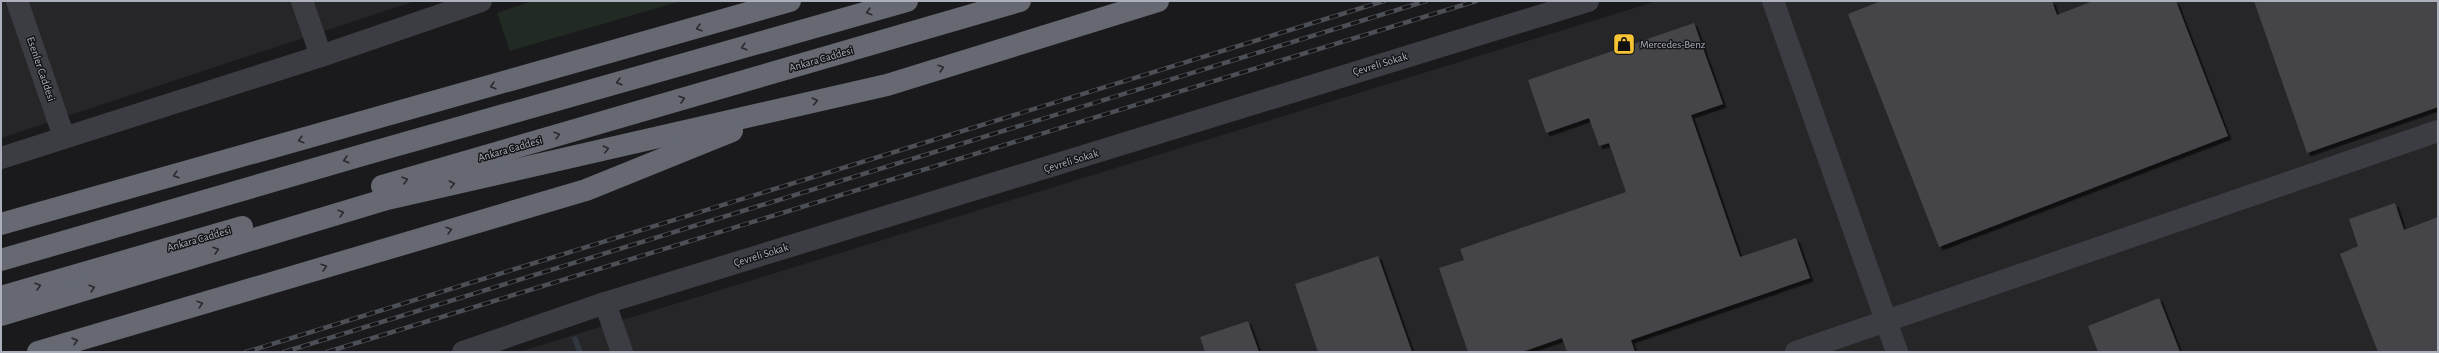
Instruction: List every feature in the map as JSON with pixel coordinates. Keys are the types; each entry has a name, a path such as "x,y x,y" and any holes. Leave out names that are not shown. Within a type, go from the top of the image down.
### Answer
{"highway":[{"path":"1,224 621,51 790,1"},
{"path":"1,260 373,152 907,1"},
{"name":"Ankara Caddesi","path":"1,297 1020,1"},
{"path":"1,315 387,199 887,85 1158,1"},
{"path":"373,152 621,51"},
{"path":"38,352 586,190 794,106"}],"street":[{"name":"Esenler Caddesi","path":"17,1 64,137"},
{"path":"302,1 321,56"},
{"path":"1,158 321,56 481,1"},
{"name":"Çevreli Sokak","path":"553,320 1588,1"},
{"path":"1773,1 1897,352"},
{"path":"1796,352 2438,131"},
{"path":"605,303 622,352"},
{"path":"463,352 553,320"},
{"path":"503,352 553,320"}],"shaded area":[{"path":"1,1 415,1 1,138"},
{"path":"532,1 681,1 510,51 497,13"},
{"path":"1657,1 2438,1 2438,352 519,352"}],"building":[{"path":"1881,1 2052,1 2057,15 2093,1 2176,1 2228,136 1939,247 1848,14"},
{"path":"2254,1 2438,1 2438,107 2307,153"},
{"path":"1694,23 1723,104 1691,115 1740,257 1796,238 1810,278 1631,340 1635,352 1567,352 1562,338 1522,352 1468,352 1439,268 1464,260 1460,249 1626,192 1609,143 1599,146 1589,118 1546,133 1528,80"},
{"path":"2395,203 2404,230 2438,217 2438,352 2378,352 2340,254 2358,246 2349,219"},
{"path":"1378,256 1412,352 1318,352 1295,284"},
{"path":"2159,298 2180,352 2098,352 2088,326"},
{"path":"1248,321 1259,352 1205,352 1200,337"}],"waterway":[{"path":"575,339 580,352"}],"railway":[{"path":"246,352 1384,1"},
{"path":"284,352 1426,1"},
{"path":"327,352 1476,1"}],"place":[{"name":"Mercedes-Benz","path":"1624,44"}]}
